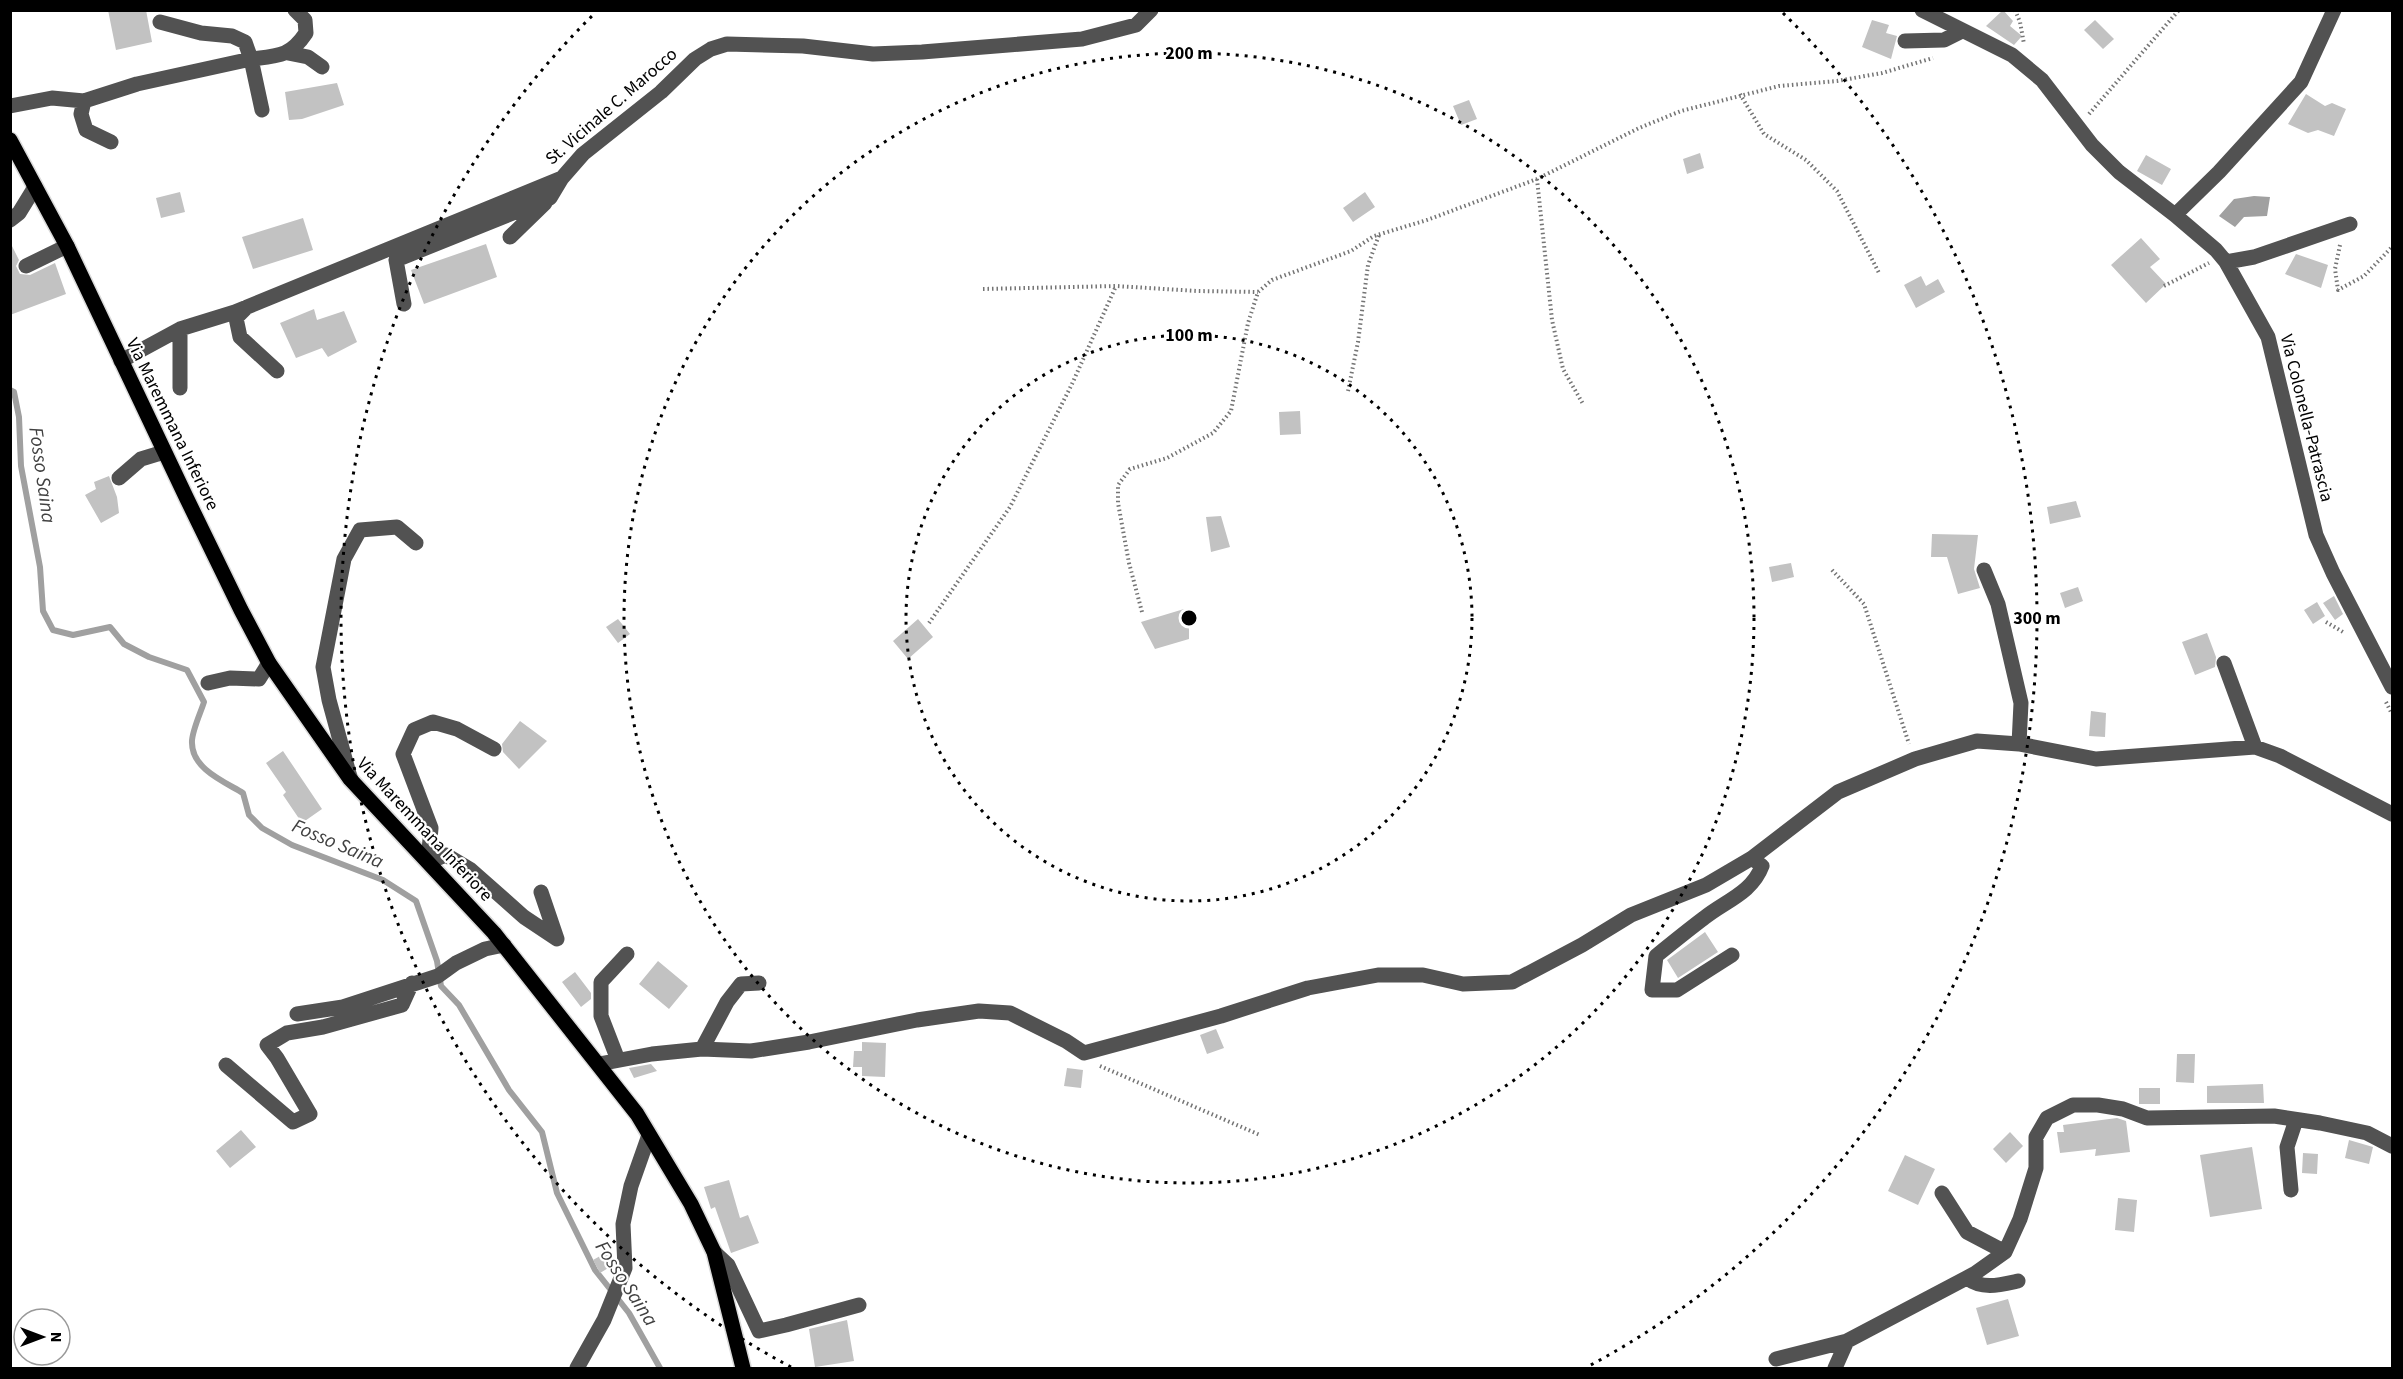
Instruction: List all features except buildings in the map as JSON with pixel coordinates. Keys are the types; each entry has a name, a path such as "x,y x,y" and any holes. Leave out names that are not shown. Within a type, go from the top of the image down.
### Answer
{"main road":[{"name":"Via Maremmana Inferiore","path":"10,140 67,246 164,452 269,663 350,779 504,945 637,1113 692,1204 714,1252 743,1368"}],"street":[{"path":"288,54 306,33 305,20 295,10"},
{"name":"St. Vicinale C. Marocco","path":"121,361 180,329 235,312 562,178 583,154 661,92 695,59 711,49 727,44 803,46 873,54 1082,39 1136,25 1151,10"},
{"name":"Via Colonella-Patrascia","path":"1922,10 2012,55 2028,68 2042,80 2092,145 2119,172 2175,215 2224,259 2268,337 2316,535 2392,687"},
{"path":"2175,215 2219,172 2301,82 2334,10"},
{"path":"160,22 201,33 232,36 245,42 262,110"},
{"path":"1905,41 1944,40 1962,31"},
{"path":"10,106 52,98 84,100 137,84 251,59 288,54 308,57 322,67"},
{"path":"84,100 81,114 86,130 111,142"},
{"path":"510,237 550,198 562,178"},
{"path":"10,220 19,213 35,187"},
{"path":"404,304 396,260 550,198"},
{"path":"2224,259 2254,257 2346,225"},
{"path":"26,266 67,246"},
{"path":"249,305 236,318 240,337 277,371"},
{"path":"180,329 180,388"},
{"path":"119,478 141,459 164,452"},
{"path":"350,779 329,700 323,666 345,560 360,530 397,527 416,543"},
{"path":"1984,570 1998,604 2021,703 2019,744"},
{"path":"208,683 230,678 259,679 269,663"},
{"path":"2224,663 2255,747"},
{"path":"494,749 457,729 433,722 414,730 403,754 431,828 428,862 446,855 471,870 524,917 557,939 541,892"},
{"path":"599,1064 702,1049 751,1051 809,1042 917,1020 979,1011 1010,1013 1066,1041 1084,1053 1221,1016 1308,988 1378,975 1424,975 1463,984 1512,982 1582,945 1631,915 1706,885 1752,858 1838,792 1915,759 1977,741 2019,744 2096,759 2255,747 2280,756 2392,814"},
{"path":"1732,955 1677,990 1652,990 1656,956 1706,916 1734,899 1757,879 1762,866 1752,858"},
{"path":"297,1014 343,1006 438,976 456,963 485,949 504,945"},
{"path":"618,1060 606,1034 601,1016 601,982 627,954"},
{"path":"226,1065 293,1122 310,1113 267,1045 287,1032 323,1027 402,1005 412,983"},
{"path":"702,1049 727,1002 741,984 759,983"},
{"path":"1776,1359 1847,1341 1967,1278 2005,1252 2020,1219 2036,1168 2036,1137 2047,1118 2073,1105 2098,1105 2123,1109 2147,1118 2220,1115 2274,1116 2367,1133 2392,1146"},
{"path":"2291,1190 2287,1148 2296,1120"},
{"path":"577,1368 604,1320 625,1268 623,1224 631,1186 649,1135"},
{"path":"1942,1193 1967,1232 2005,1252"},
{"path":"714,1252 728,1266 759,1331 859,1305"},
{"path":"1967,1278 1975,1284 1997,1286 2018,1281"},
{"path":"1835,1368 1847,1341"}],"path":[{"path":"2015,10 2020,22 2028,68"},
{"path":"2078,126 2179,10"},
{"path":"1142,612 1119,513 1118,485 1130,469 1167,458 1213,433 1231,411 1248,323 1258,292 1272,280 1351,251 1374,236 1537,179 1639,128 1681,111 1740,94 1779,86 1837,81 1870,75 1934,58"},
{"path":"1740,94 1764,134 1806,160 1837,191 1879,273"},
{"path":"1537,179 1552,320 1563,369 1583,404"},
{"path":"2346,225 2335,269 2338,290 2364,276 2392,247"},
{"path":"1348,391 1358,342 1368,265 1380,235"},
{"path":"2164,286 2224,259"},
{"path":"982,289 1116,286 1258,292"},
{"path":"928,623 1010,507 1072,384 1116,286"},
{"path":"1832,570 1864,604 1915,759"},
{"path":"1084,1053 1099,1066 1260,1135"}],"shaded area":[{"path":"2254,196 2270,197 2267,216 2244,217 2235,227 2219,216 2234,199"}],"waterway":[{"name":"Fosso Saina","path":"10,390 14,392 19,417 21,466 40,567 43,611 53,630 73,635 110,627 124,644 149,657 187,670 204,702 193,734 193,752 197,760 211,774 243,793 249,815 262,828 292,845 383,880 416,901 437,961 441,986 459,1005 509,1090 542,1132 557,1193 595,1270 629,1313 660,1368"}]}
